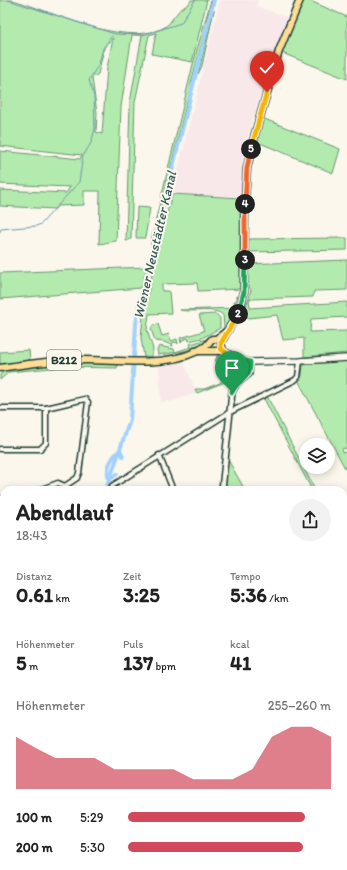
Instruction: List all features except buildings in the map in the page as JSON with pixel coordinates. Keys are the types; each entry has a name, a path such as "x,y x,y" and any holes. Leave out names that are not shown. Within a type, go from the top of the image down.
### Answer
{"main road":[{"name":"B212","path":"209,347 216,352 219,343 228,332 238,315 244,292 245,200 247,168 255,134 279,51 300,0"},
{"name":"B212","path":"209,347 210,341 219,343"},
{"path":"219,343 239,360 250,362 347,358"},
{"name":"B212","path":"0,368 62,360 137,361 168,359 209,347"}],"street":[{"path":"112,486 159,455 230,412 295,380 298,377 300,361"},
{"path":"222,486 234,386 249,374 250,362"},
{"path":"0,408 46,408 85,399 88,402 89,406 79,473 77,478 68,486"},
{"path":"0,450 40,449 44,447 46,443 46,408"},
{"path":"159,455 171,486"},
{"path":"50,486 58,483 63,486"}],"shaded area":[{"path":"220,0 258,0 256,6 289,18 251,125 244,160 240,198 172,194"},
{"path":"183,361 197,393 174,401 161,402 159,367"}],"green space":[{"path":"0,0 13,0 67,19 107,30 126,33 145,33 164,27 191,0 207,0 192,62 152,54 156,33 149,35 135,102 131,239 126,241 130,103 142,35 132,35 121,107 116,241 99,244 100,191 84,191 84,205 57,206 55,209 0,206 0,190 66,193 70,187 0,184 0,151 80,159 82,155 0,146","holes":["113,38 107,68 102,134 96,132 97,113 92,78 98,74 104,49"]},
{"path":"211,0 213,0 206,20 207,23 191,84 191,93 187,101 157,223 155,223 193,64"},
{"path":"303,0 308,0 347,17 347,79 282,53"},
{"path":"214,10 202,66 198,74"},
{"path":"262,118 340,149 333,173 255,141"},
{"path":"172,194 240,198 240,289 198,291 197,283 162,284 162,291 169,291 171,313 149,314 147,330 153,349 152,356 144,357 141,338 143,316 160,238"},
{"path":"137,207 150,208 145,238 136,238"},
{"path":"347,238 347,250 247,252 247,239"},
{"path":"347,260 347,290 314,291 313,297 249,299 250,308 347,302 347,317 311,319 310,332 347,331 347,353 304,357 304,338 283,340 277,315 248,318 243,313 251,290 247,283 247,264"},
{"path":"147,267 141,288 0,299 0,273"},
{"path":"237,296 241,298 234,319 224,331 200,347 192,350 158,355 157,350 159,346 174,349 175,352 191,347 190,344 213,336 224,327 223,315 215,311 180,310 235,308 234,301 237,301"},
{"path":"216,314 220,318 220,328 202,338 189,341 188,338 182,340 181,343 180,338 204,331 199,315"},
{"path":"158,324 162,336 169,334 171,341 177,339 178,344 176,342 172,343 173,346 164,342 155,341 151,329 153,325"},
{"path":"29,350 30,360 0,365 0,352"},
{"path":"221,355 245,366 245,373 235,378 225,365 227,362 218,357 215,362 217,356"},
{"path":"347,360 347,449 343,448 342,452 347,453 347,472 335,449 335,438 329,438 298,380 302,376 303,365"},
{"path":"75,362 118,364 117,368 63,367 9,372 0,380 0,375 5,370"},
{"path":"222,368 224,370 222,372 227,379 230,378 232,381 230,382 230,380 197,393 195,389 204,389 220,383 222,380 221,369"},
{"path":"267,396 299,459 299,465 263,397"},
{"path":"227,458 243,486 224,486"},
{"path":"304,474 307,474 313,486 310,486"}],"waterway":[{"path":"8,0 115,34 143,35 181,23 195,0"},
{"name":"Wiener Neustädter Kanal","path":"211,0 212,12"},
{"name":"Wiener Neustädter Kanal","path":"107,486 130,420 136,324 139,305 214,0"},
{"path":"0,232 1,229 36,226 41,224 79,182 83,156 91,143 95,129 94,96 89,80 99,64 103,48 112,36"},
{"path":"153,252 151,240 155,229 160,223"},
{"path":"117,474 109,480 108,468 120,450 123,456"}],"route":[{"path":"232,392 236,383 249,374 251,370 250,362 239,360 230,356 221,349 221,343 238,315 242,304 244,292 245,200 247,168 267,92"}]}
